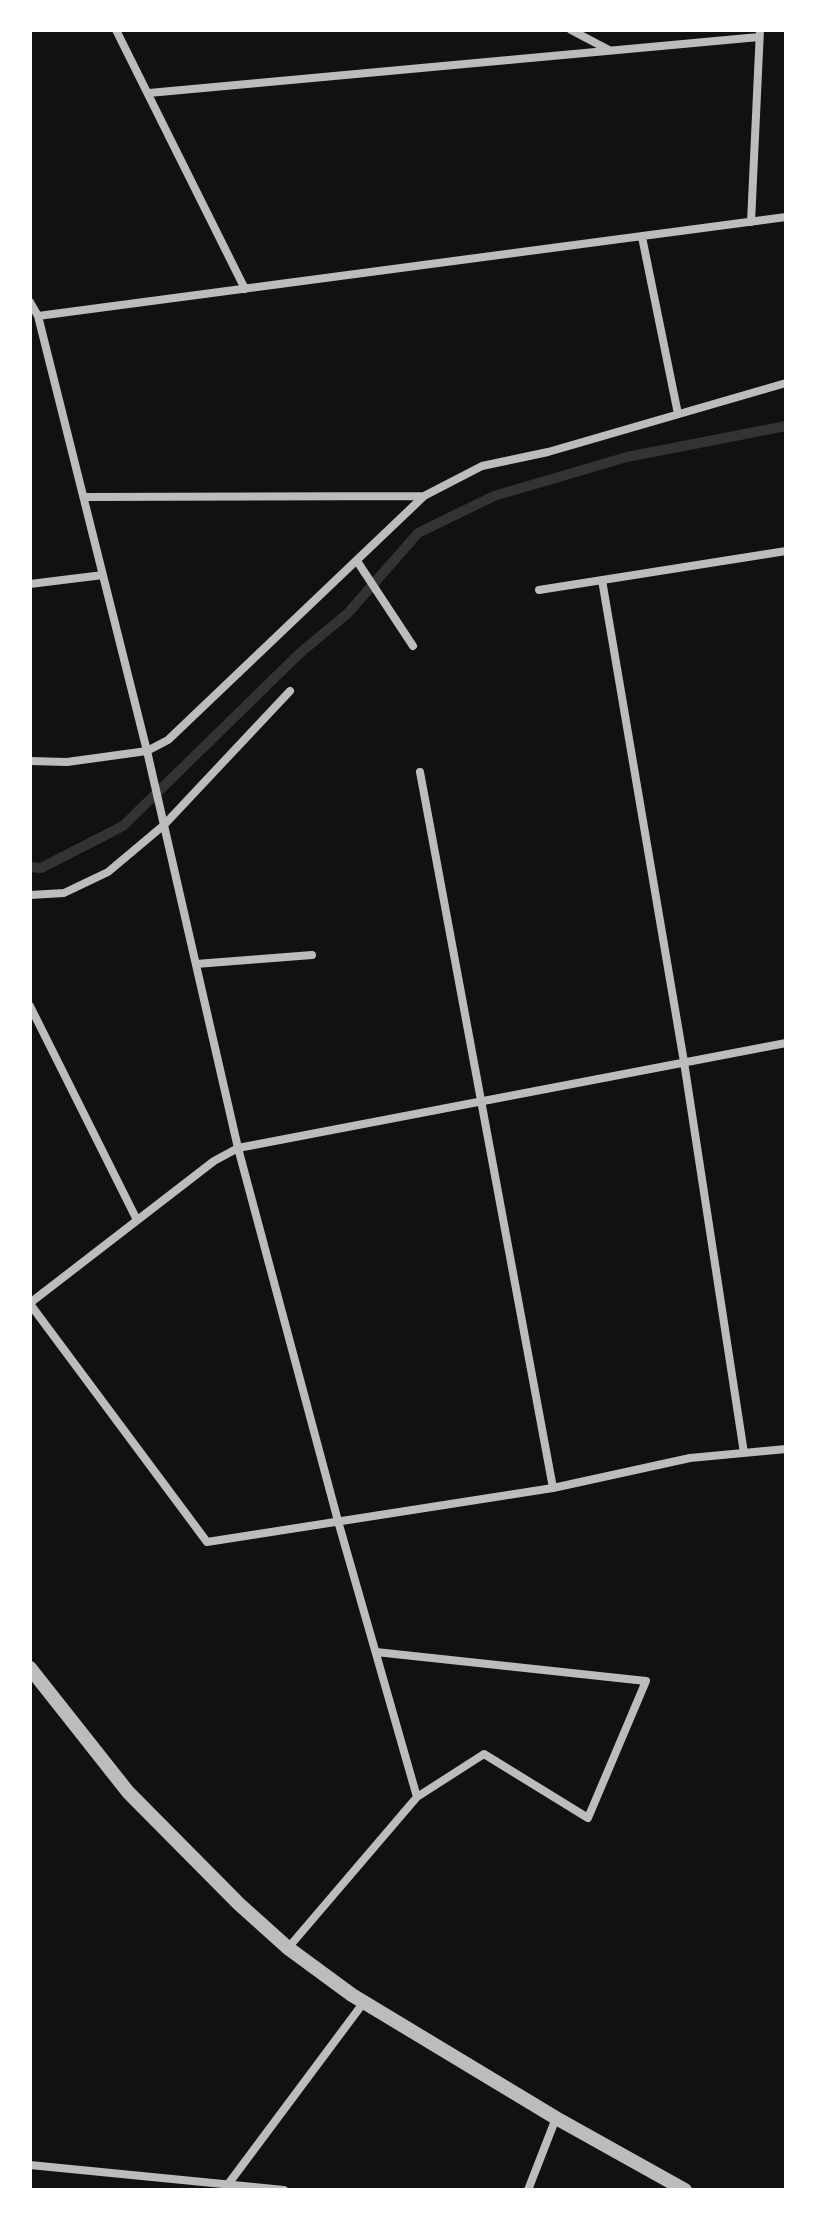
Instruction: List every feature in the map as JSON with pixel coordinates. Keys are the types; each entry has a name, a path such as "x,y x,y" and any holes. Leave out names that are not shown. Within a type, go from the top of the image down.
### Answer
{"street":[{"path":"116,30 245,289"},
{"path":"571,30 609,50"},
{"path":"149,93 760,33 751,222"},
{"path":"38,316 786,217"},
{"path":"642,237 678,414"},
{"path":"30,302 38,316 147,751 238,1148 338,1521 417,1797"},
{"path":"30,761 67,762 147,751 168,740 359,564 424,496 482,466 548,452 786,383"},
{"path":"84,497 424,496"},
{"path":"539,590 786,551"},
{"path":"359,564 413,646"},
{"path":"30,584 103,575"},
{"path":"602,580 684,1062 744,1453"},
{"path":"30,895 64,893 108,872 290,691"},
{"path":"420,772 553,1488"},
{"path":"196,964 312,955"},
{"path":"30,1006 137,1220"},
{"path":"786,1043 238,1148 214,1161 30,1303 207,1542 553,1488 690,1458 786,1449"},
{"path":"288,1948 417,1797 484,1754 588,1818 646,1681 376,1652"},
{"path":"30,1668 128,1792 239,1904 288,1948 364,2002 556,2118 685,2190"},
{"path":"229,2183 364,2002"},
{"path":"528,2190 556,2118"},
{"path":"30,2165 284,2190"}],"waterway":[{"path":"30,867 41,868 123,826 300,653 348,613 418,533 494,496 627,457 786,426"}]}
